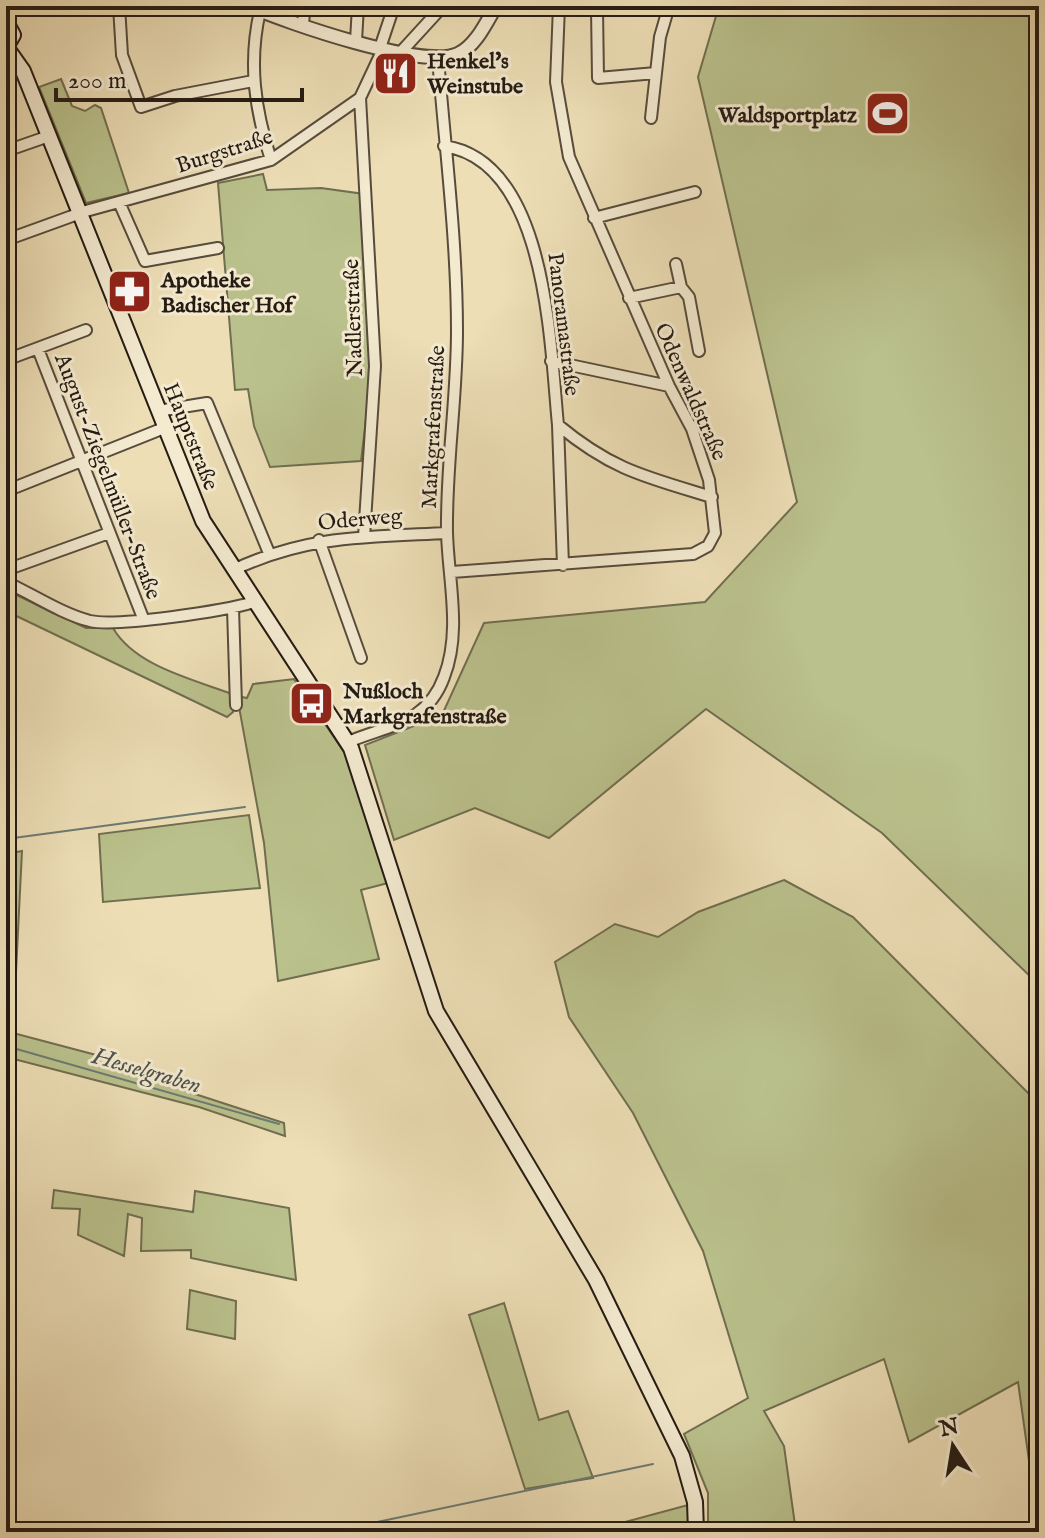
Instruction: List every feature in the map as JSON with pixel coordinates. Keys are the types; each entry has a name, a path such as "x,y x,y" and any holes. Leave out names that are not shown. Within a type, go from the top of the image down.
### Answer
{"main road":[{"name":"Hauptstraße","path":"6,22 13,35 6,47 23,71 203,521 348,742 436,1011 596,1280 682,1456 695,1502 696,1532"}],"street":[{"path":"119,6 123,26 119,40 142,111 175,96 253,81"},
{"path":"300,6 304,13 303,24"},
{"path":"356,41 358,6"},
{"name":"Burgstraße","path":"6,240 80,213 271,160 360,98 382,49 394,6"},
{"path":"400,53 443,6"},
{"path":"271,160 253,81 254,8 382,49 438,58 465,50 496,6"},
{"name":"Odenwaldstraße","path":"452,572 701,551 715,533 712,497 692,429 629,298 569,157 556,82 559,6"},
{"path":"609,6 597,9 598,78 656,73"},
{"path":"651,118 660,37 669,6"},
{"name":"Markgrafenstraße","path":"348,742 407,722 431,701 444,677 450,650 452,572 447,533 457,316 438,58"},
{"name":"Nadlerstraße","path":"360,98 375,366 364,537"},
{"path":"6,151 49,136"},
{"name":"Panoramastraße","path":"444,146 465,151 479,160 524,214 536,249 558,425 591,453 620,469 712,497"},
{"path":"594,218 695,192"},
{"path":"119,202 145,261 218,248"},
{"path":"676,264 681,287 689,297 699,351"},
{"path":"629,298 681,287"},
{"path":"6,360 86,330"},
{"name":"August-Ziegelmüller-Straße","path":"38,349 143,618"},
{"path":"551,361 669,386"},
{"path":"158,411 207,403 269,553"},
{"path":"558,425 563,565"},
{"path":"6,491 164,428"},
{"path":"6,570 109,533"},
{"name":"Oderweg","path":"233,570 269,553 319,540 447,533"},
{"path":"319,540 361,658"},
{"path":"6,582 88,620 116,623 233,608 254,602"},
{"path":"233,608 236,705"}],"green space":[{"path":"719,6 1039,6 1039,985 882,833 706,709 549,838 475,808 394,840 365,745 442,715 484,623 705,602 797,502 698,77"},
{"path":"61,79 72,106 85,111 95,105 101,108 129,193 86,203 39,87"},
{"path":"263,174 267,190 321,188 364,194 372,370 361,461 270,467 254,426 248,389 235,390 218,183"},
{"path":"6,590 86,628 113,628 123,641 150,662 232,694 233,712 227,717 6,611"},
{"path":"294,679 351,762 388,883 361,890 379,959 278,981 264,843 237,696 247,698 253,684"},
{"path":"249,815 260,888 103,902 99,834"},
{"path":"22,851 13,1033 100,1056 195,1094 284,1123 285,1136 199,1107 6,1057 6,854"},
{"path":"784,880 853,917 1039,1104 1039,1532 1018,1382 909,1442 884,1359 764,1411 784,1446 796,1532 708,1532 708,1493 684,1434 748,1398 703,1251 633,1113 569,1017 555,962 615,924 658,937 698,912"},
{"path":"54,1190 193,1212 195,1191 289,1208 296,1280 191,1258 191,1250 141,1251 142,1218 128,1214 124,1256 78,1235 80,1209 52,1208"},
{"path":"190,1290 236,1301 235,1339 187,1329"},
{"path":"504,1303 539,1420 568,1411 593,1478 525,1489 469,1315"},
{"path":"688,1505 691,1532 588,1532"}],"waterway":[{"path":"6,839 245,807"},
{"name":"Hesselgraben","path":"6,1046 279,1124"},
{"path":"344,1529 653,1464"}],"place":[{"name":"Henkel's Weinstube","path":"396,73"},
{"name":"Waldsportplatz","path":"888,114"},
{"name":"Apotheke Badischer Hof","path":"130,292"},
{"name":"Nußloch Markgrafenstraße","path":"312,703"}]}
